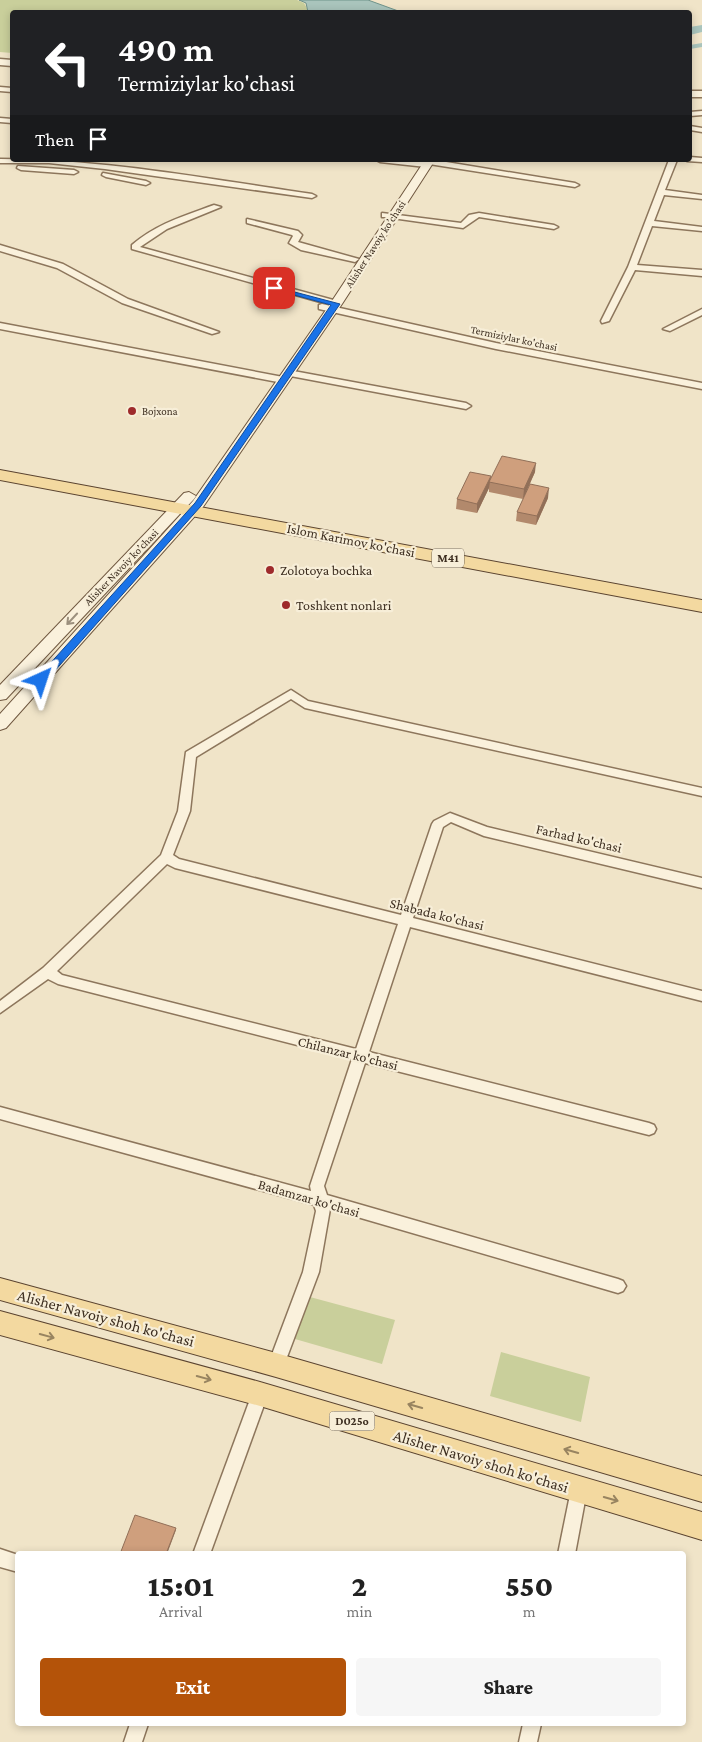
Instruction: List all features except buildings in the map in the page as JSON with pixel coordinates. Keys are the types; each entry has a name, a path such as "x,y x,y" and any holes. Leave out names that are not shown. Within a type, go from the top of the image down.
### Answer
{"main road":[{"name":"Alisher Navoiy ko’chasi","path":"0,724 189,506 281,377 390,216 424,162"},
{"name":"Alisher Navoiy ko’chasi","path":"329,306 356,259 390,216"},
{"name":"Islom Karimov ko'chasi","path":"0,467 189,506 702,606"},
{"name":"Islom Karimov ko'chasi","path":"0,476 189,506 702,598"},
{"name":"Alisher Navoiy ko’chasi","path":"0,695 189,506"},
{"name":"Alisher Navoiy shoh ko'chasi","path":"0,1289 276,1365 702,1489"},
{"name":"Alisher Navoiy shoh ko'chasi","path":"0,1323 260,1394 702,1526"}],"street":[{"path":"1,161 17,168 87,172 146,183"},
{"path":"58,162 312,196"},
{"path":"424,162 575,185"},
{"path":"605,321 632,268 672,162"},
{"path":"661,192 702,197"},
{"name":"Termiziylar ko'chasi","path":"216,207 172,222 149,233 135,247 136,249 329,306 496,346 702,386"},
{"path":"390,216 463,226 472,217 479,215 554,227"},
{"path":"250,221 295,233 298,235 293,243 304,248 356,259"},
{"path":"649,223 702,229"},
{"path":"0,248 60,266 125,301 215,332"},
{"path":"632,268 702,273"},
{"path":"667,329 702,312"},
{"path":"0,326 281,377 466,406"},
{"path":"0,1008 48,972 166,857 184,811 190,755 291,694 304,704 702,792"},
{"name":"Farhad ko'chasi","path":"405,922 438,824 450,817 484,831 702,882"},
{"name":"Shabada ko'chasi","path":"166,857 175,864 702,996"},
{"path":"276,1365 311,1272 324,1211 317,1186 405,922"},
{"name":"Chilanzar ko'chasi","path":"48,972 58,980 649,1129"},
{"name":"Badamzar ko'chasi","path":"0,1113 320,1200 618,1286"},
{"path":"202,1551 260,1394"},
{"path":"567,1551 579,1490"},
{"path":"0,1558 15,1563"},
{"path":"133,1742 138,1726"},
{"path":"528,1742 532,1726"}],"green space":[{"path":"0,0 297,0 304,3 308,10 10,10 10,53 0,52"},
{"path":"310,1297 395,1320 382,1364 295,1339"},
{"path":"501,1352 590,1377 581,1422 490,1396"}],"water":[{"path":"299,0 368,0 396,10 308,10 306,3"}],"waterway":[{"path":"692,30 702,28"},
{"path":"692,47 702,45"}],"place":[{"name":"Bojxona","path":"132,411"},
{"name":"Zolotoya bochka","path":"270,570"},
{"name":"Toshkent nonlari","path":"286,605"}],"route":[{"path":"41,680 194,510 336,304 274,288"}]}
